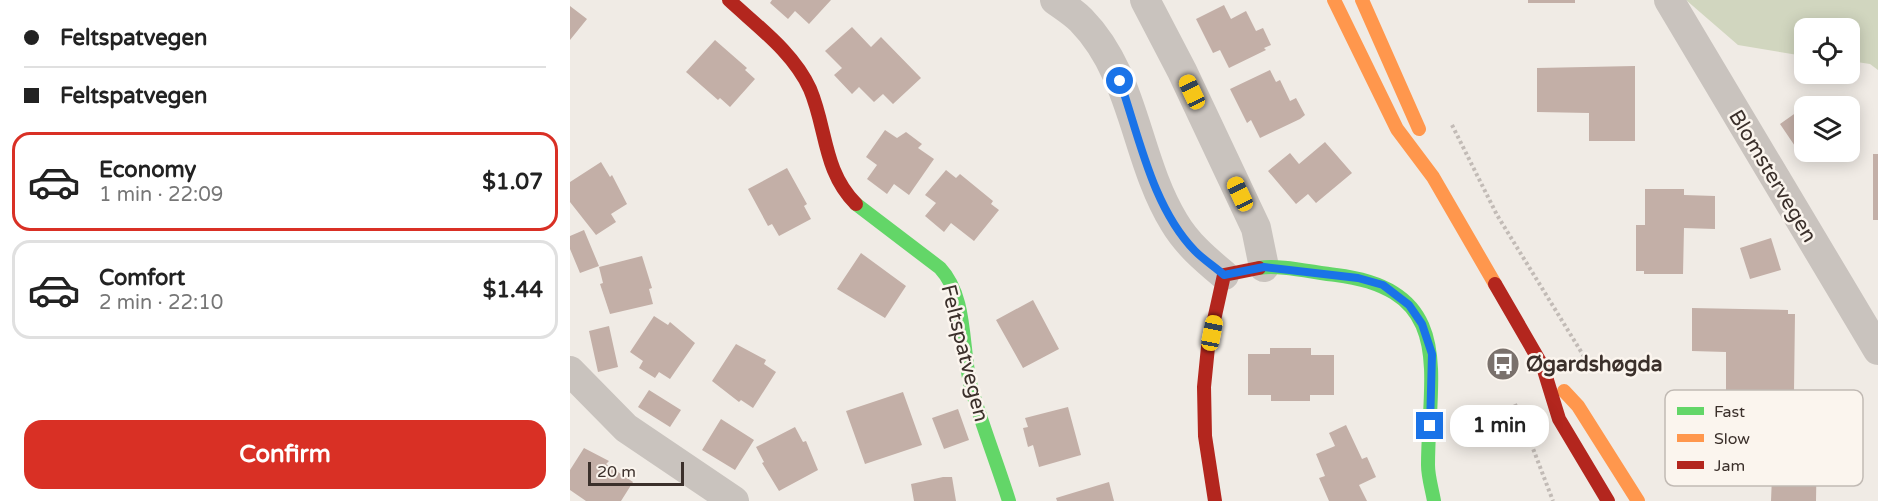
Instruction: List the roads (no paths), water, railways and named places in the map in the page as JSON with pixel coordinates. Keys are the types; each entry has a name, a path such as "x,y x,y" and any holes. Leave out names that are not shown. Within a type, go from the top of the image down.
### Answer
{"street":[{"name":"Feltspatvegen","path":"729,0 778,42 798,66 810,92 827,159 838,183 870,216 942,270 952,290 961,324 966,368 979,414 1009,501"},
{"path":"1055,0 1080,19 1104,49 1120,81 1158,191 1169,212 1194,250 1224,275"},
{"path":"1145,0 1182,71 1256,228 1264,267"},
{"path":"1334,0 1397,129 1433,177 1543,367 1578,406 1638,501"},
{"path":"1362,0 1416,119 1433,177"},
{"name":"Blomstervegen","path":"1669,0 1878,350"},
{"path":"1224,275 1264,267 1358,278 1383,285 1409,305 1422,324 1432,354 1428,468 1434,501"},
{"path":"1215,501 1209,472 1204,421 1205,371 1224,275"},
{"path":"1543,367 1559,419 1608,501"},
{"path":"570,371 626,428 734,501"}],"place":[{"name":"Øgardshøgda","path":"1503,364"}]}
